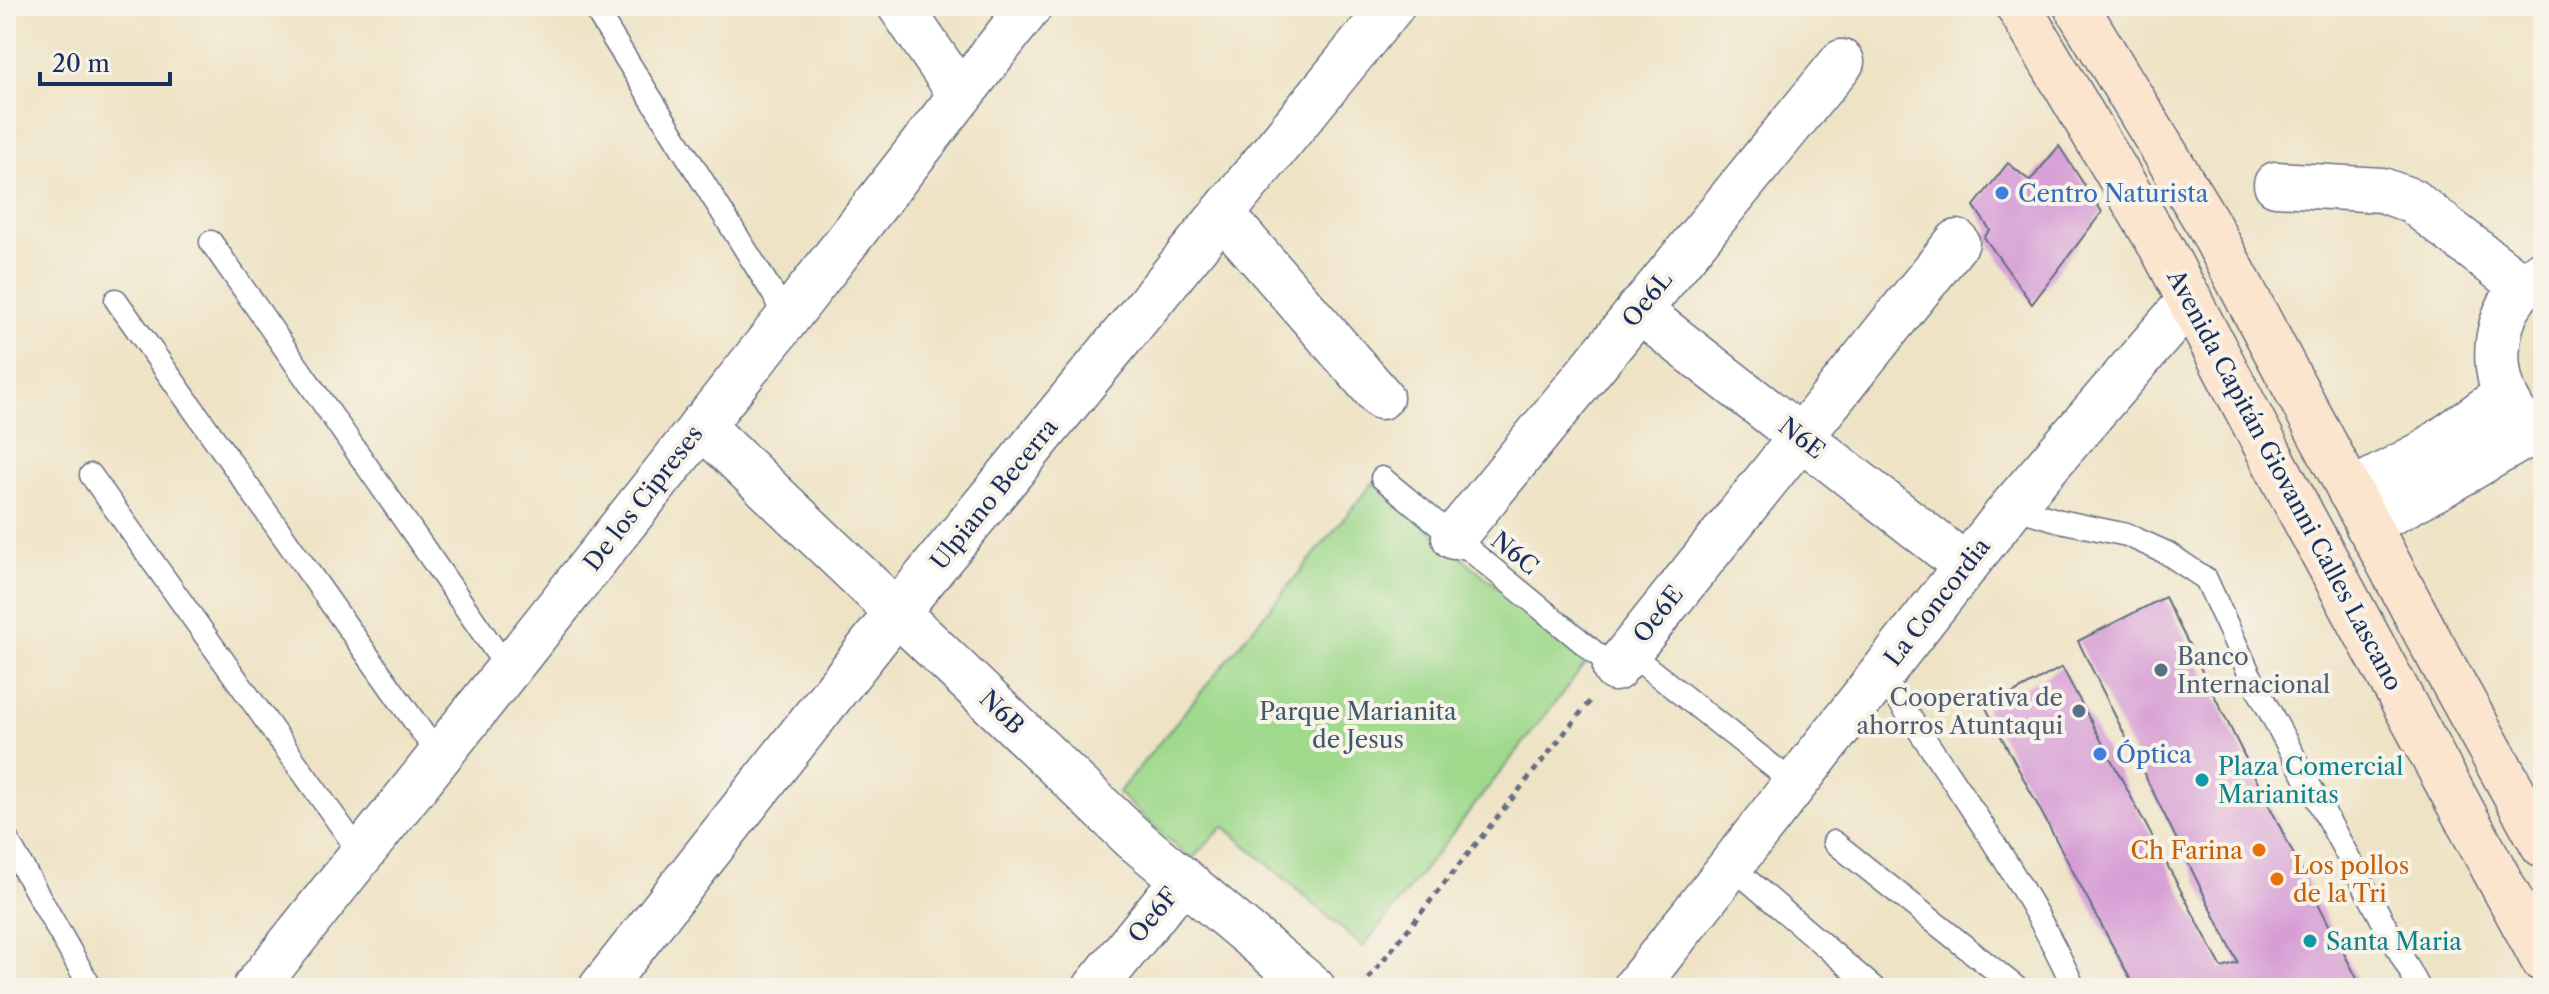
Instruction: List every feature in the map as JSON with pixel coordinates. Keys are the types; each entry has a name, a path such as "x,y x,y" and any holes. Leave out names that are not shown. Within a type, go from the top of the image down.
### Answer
{"main road":[{"name":"Avenida Capitán Giovanni Calles Lascano","path":"2018,6 2052,59 2190,300 2302,515 2543,960"},
{"path":"2076,6 2208,224 2359,509 2543,845"}],"street":[{"path":"900,6 960,94"},
{"name":"De los Cipreses","path":"255,988 785,321 1030,6"},
{"name":"Ulpiano Becerra","path":"601,988 898,611 1392,6"},
{"name":"Oe6L","path":"1454,537 1842,62"},
{"path":"2276,184 2382,190 2412,201 2533,280 2503,317 2496,357 2504,396 2537,436 2444,484 2359,509"},
{"path":"1222,214 1381,397"},
{"name":"Oe6E","path":"1622,660 1957,242"},
{"name":"La Concordia","path":"1635,988 2012,507 2190,300"},
{"name":"N6E","path":"1638,310 1966,566"},
{"path":"2359,509 2424,453 2504,396"},
{"name":"N6B","path":"701,425 1133,838 1313,988"},
{"name":"Oe6F","path":"1095,988 1182,880"}],"lane":[{"path":"593,6 774,295 785,321"},
{"path":"211,242 508,669"},
{"path":"116,300 439,756"},
{"path":"91,475 361,854"},
{"name":"N6C","path":"1382,478 1454,537 1795,784"},
{"path":"2012,507 2127,535 2167,553 2206,579 2250,675 2419,988"},
{"path":"1881,674 2001,855 2055,947 2074,988"},
{"path":"6,838 91,988"},
{"path":"1834,842 2017,988"},
{"path":"1731,866 1874,988"}],"path":[{"path":"1361,988 1622,660"}],"green space":[{"name":"Parque Marianita de Jesus","path":"1373,483 1587,662 1363,947 1224,826 1191,860 1118,793"}],"building":[{"path":"2059,146 2102,212 2032,304 1984,237 1990,230 1974,206 2008,163 2030,181"},
{"path":"2165,597 2362,988 2135,988 1986,708 2062,667 2222,968 2238,963 2078,641"}],"place":[{"name":"Centro Naturista","path":"2002,193"},
{"name":"Banco Internacional","path":"2161,670"},
{"name":"Cooperativa de ahorros Atuntaqui","path":"2079,711"},
{"name":"Óptica","path":"2100,754"},
{"name":"Plaza Comercial Marianitas","path":"2202,780"},
{"name":"Ch Farina","path":"2259,850"},
{"name":"Los pollos de la Tri","path":"2277,879"},
{"name":"Santa Maria","path":"2310,941"}]}
